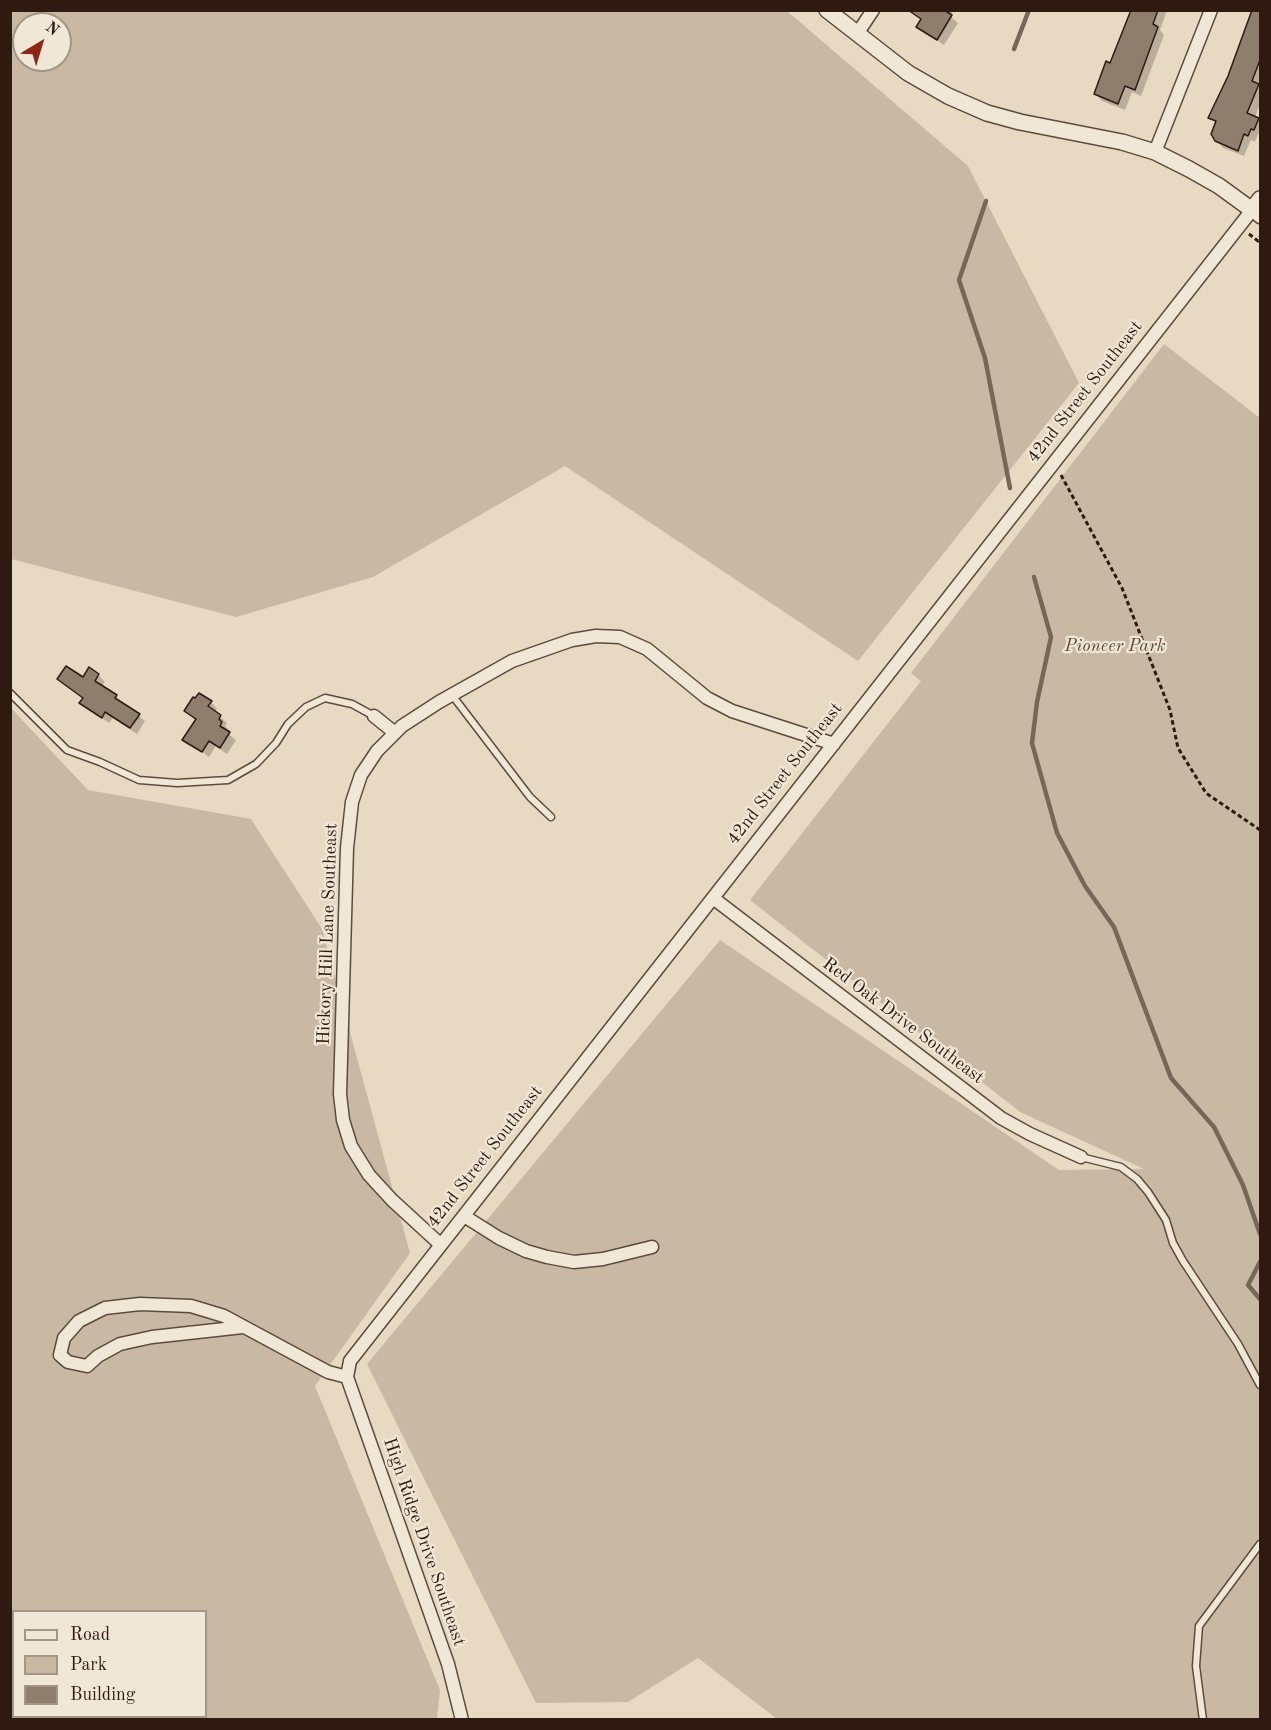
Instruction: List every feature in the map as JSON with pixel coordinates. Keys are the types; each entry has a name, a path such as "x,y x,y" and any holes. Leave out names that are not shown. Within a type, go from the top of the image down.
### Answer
{"street":[{"path":"826,10 908,73 948,96 987,113 1020,122 1122,142 1155,152 1258,208"},
{"path":"857,34 873,10"},
{"path":"1155,152 1211,10"},
{"name":"42nd Street Southeast","path":"347,1377 350,1361 1054,462 1258,208"},
{"name":"Hickory Hill Lane Southeast","path":"441,1245 392,1200 369,1175 351,1146 343,1120 340,1094 347,848 352,802 367,767 377,751 402,726 452,694 512,662 565,642 596,636 620,638 647,649 707,698 732,711 834,744"},
{"path":"374,716 395,733"},
{"name":"Red Oak Drive Southeast","path":"713,898 1001,1118 1081,1157"},
{"path":"464,1216 499,1238 526,1251 574,1262 603,1259 652,1247"},
{"path":"243,1326 152,1337 120,1344 98,1356 87,1366 68,1362 60,1355 64,1338 79,1321 105,1308 140,1304 191,1306 224,1316 243,1326 328,1372 347,1377"},
{"name":"High Ridge Drive Southeast","path":"347,1377 448,1664 462,1719"}],"lane":[{"path":"10,693 66,750 100,762 139,780 177,783 228,780 256,764 276,743 288,724 306,707 325,698 352,704 374,716"},
{"path":"452,694 530,797 551,817"},
{"path":"1081,1157 1122,1167 1137,1179 1166,1220 1173,1243 1183,1261 1238,1344 1260,1385"},
{"path":"1203,1719 1196,1666 1199,1626 1260,1544"}],"path":[{"path":"1248,233 1260,240"},
{"path":"1054,462 1122,588 1170,710 1178,748 1206,793 1260,830"}],"green space":[{"path":"10,11 787,11 968,166 1079,383 858,661 565,466 373,577 236,617 11,559"},
{"name":"Pioneer Park","path":"1164,344 1260,418 1260,1719 777,1719 698,1658 628,1702 536,1703 367,1364 720,940 1059,1170 1144,1169 1020,1112 750,900 921,681 911,673"},
{"path":"10,707 88,790 251,819 322,929 410,1253 315,1386 440,1690 437,1719 11,1719"}],"building":[{"path":"908,10 944,10 952,15 937,40 916,27 921,19"},
{"path":"1131,10 1158,10 1153,24 1158,27 1135,90 1125,86 1118,104 1094,94 1106,61 1110,63"},
{"path":"1252,10 1260,10 1260,60 1252,81 1259,84 1247,113 1259,118 1254,130 1251,129 1248,136 1244,134 1238,151 1215,141 1211,134 1216,121 1208,118 1228,76"},
{"path":"66,666 83,677 89,667 99,674 95,681 117,695 115,698 140,714 130,728 105,712 102,718 79,703 83,698 57,679"},
{"path":"199,693 212,701 208,706 221,715 220,726 230,732 220,748 209,741 202,752 182,740 196,719 184,711 193,697 195,698"}],"waterway":[{"path":"1014,49 1029,10"},
{"path":"986,201 959,280 985,358 1010,488"},
{"path":"1034,577 1051,637 1037,702 1032,743 1057,833 1085,886 1114,927 1171,1078 1214,1127 1243,1185 1260,1234"},
{"path":"1260,1262 1248,1285 1260,1299"}]}
